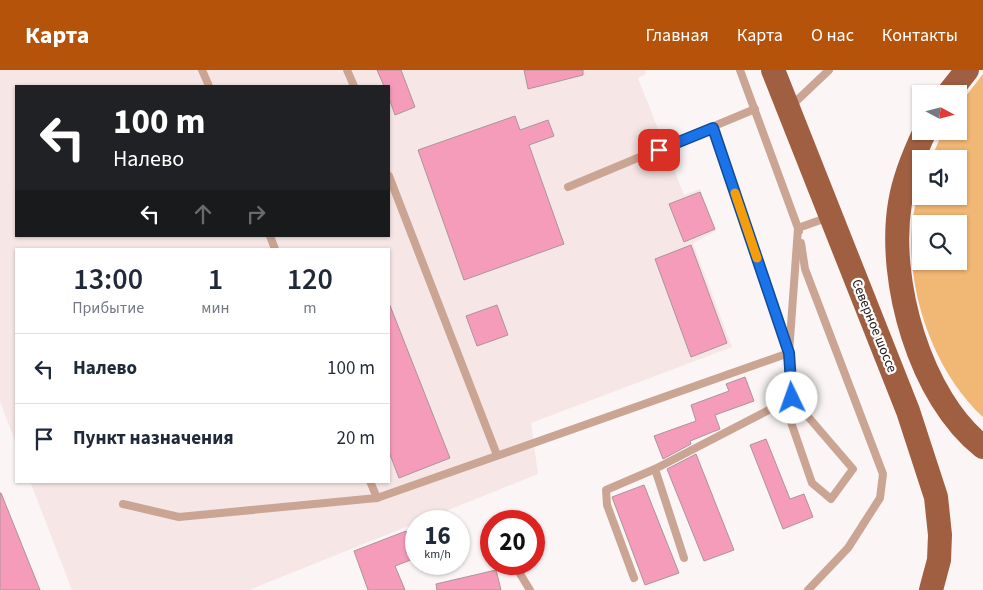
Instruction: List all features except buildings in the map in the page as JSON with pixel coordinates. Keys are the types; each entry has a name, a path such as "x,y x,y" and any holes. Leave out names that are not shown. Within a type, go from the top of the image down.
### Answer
{"main road":[{"name":"Северное шоссе","path":"773,70 908,411 936,497 940,543 939,560 931,590"},
{"path":"955,85 967,70"},
{"path":"921,140 913,156 900,204 898,261 904,307 923,362 944,402 973,440 983,447"}],"lane":[{"path":"202,70 209,85"},
{"path":"347,70 354,85"},
{"path":"740,70 798,228 805,269 883,474 880,498 848,548 808,590"},
{"path":"788,109 829,70"},
{"path":"568,187 755,109"},
{"path":"713,128 789,353"},
{"path":"390,179 497,455"},
{"path":"798,228 831,216"},
{"path":"784,402 812,483 831,499 853,469 792,398 789,353 798,228"},
{"path":"122,504 179,517 377,498 789,353"},
{"path":"634,578 607,505 606,490 655,469 792,398"},
{"path":"655,469 684,558"},
{"path":"371,483 377,498"},
{"path":"521,575 530,590"}],"shaded area":[{"path":"0,70 645,70 646,74 638,78 684,195 700,189 716,231 693,243 732,347 531,423 538,474 448,510 405,510 405,527 249,590 72,590 31,483 390,483 390,248 15,248 15,441 0,401"},
{"path":"983,74 983,417 963,395 945,369 931,340 920,309 914,277 913,270 967,270 967,215 914,215 916,205 967,205 967,150 935,150 939,140 968,140 968,93"}],"slow traffic":[{"path":"735,193 757,258"}],"route":[{"path":"659,150 713,128 789,353 792,398"}]}
